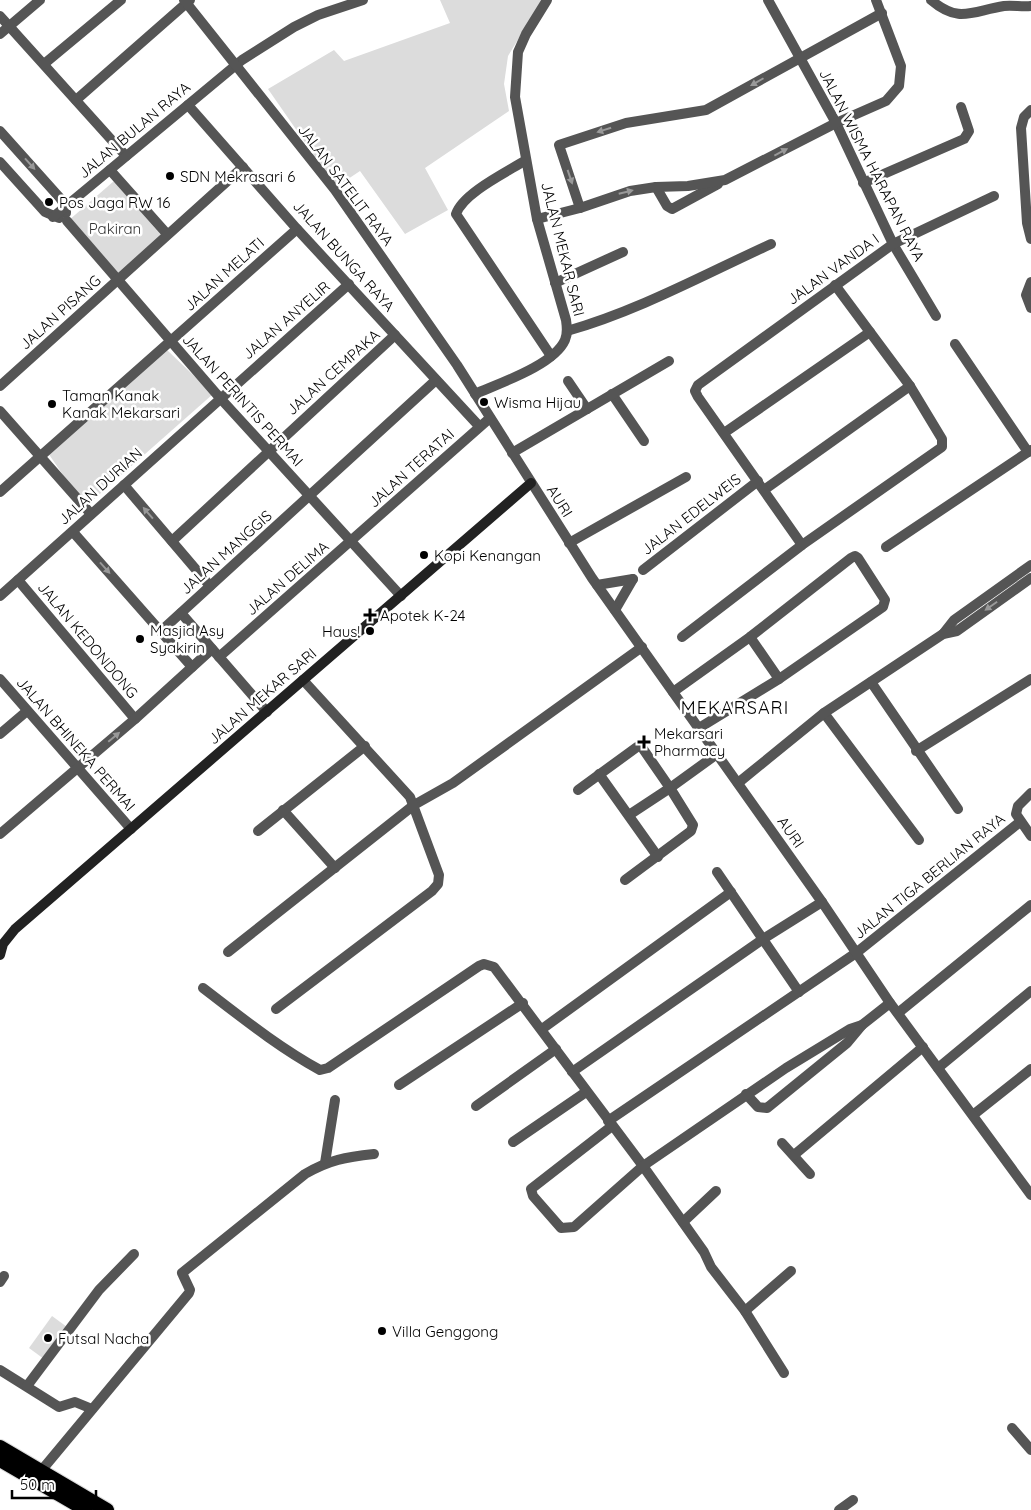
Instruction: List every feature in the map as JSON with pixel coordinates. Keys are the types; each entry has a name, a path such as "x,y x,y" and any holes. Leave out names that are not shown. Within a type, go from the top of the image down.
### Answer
{"highway":[{"path":"0,1447 107,1510"},
{"path":"0,1460 86,1510"}],"main road":[{"name":"JALAN MEKAR SARI","path":"0,956 3,944 15,929 531,484"}],"street":[{"path":"0,34 40,0"},
{"path":"44,64 121,0"},
{"name":"JALAN BULAN RAYA","path":"53,217 234,66 294,27 318,15 363,0"},
{"name":"JALAN MEKAR SARI","path":"475,394 521,374 551,356 564,341 568,331 537,219 515,97 516,62 526,34 547,0"},
{"name":"JALAN WISMA HARAPAN RAYA","path":"768,0 836,123 893,244 936,316"},
{"path":"656,187 667,206 672,209 836,123 886,101 899,86 901,66 876,0"},
{"path":"931,0 942,9 957,15 971,14 1007,3 1031,6"},
{"path":"76,100 187,1"},
{"name":"JALAN SATELIT RAYA","path":"187,1 234,66 335,190 475,394"},
{"path":"580,208 559,145 626,123 706,110 882,13"},
{"path":"0,16 126,156"},
{"name":"JALAN BUNGA RAYA","path":"188,104 298,228 479,426"},
{"path":"863,183 964,139 969,131 961,107"},
{"path":"1031,110 1024,117 1021,128 1031,240"},
{"path":"0,131 60,198 66,207 67,221 53,217 45,212 0,163"},
{"path":"526,160 476,192 461,205 456,214 551,356"},
{"name":"JALAN PISANG","path":"0,386 243,167"},
{"path":"110,170 167,234"},
{"path":"537,219 580,208 623,193 656,187 688,186 725,180"},
{"name":"JALAN VANDA I","path":"724,433 696,394 700,383 893,244 994,196"},
{"name":"JALAN PERINTIS PERMAI","path":"67,221 220,398 401,596"},
{"name":"JALAN MELATI","path":"0,492 298,228"},
{"path":"568,331 605,319 771,244"},
{"path":"555,283 622,252"},
{"path":"1031,282 1026,295 1031,308"},
{"name":"JALAN ANYELIR","path":"220,398 349,284"},
{"path":"682,637 802,545 942,447 942,439 910,386 835,285"},
{"path":"802,545 724,433 870,332"},
{"name":"JALAN CEMPAKA","path":"172,542 269,450 396,335"},
{"path":"886,547 1030,451 955,344"},
{"path":"512,453 669,361"},
{"name":"JALAN MANGGIS","path":"161,631 436,380"},
{"path":"568,381 587,409"},
{"name":"JALAN EDELWEIS","path":"643,570 761,486 910,386"},
{"path":"475,394 531,484"},
{"path":"612,394 644,441"},
{"name":"JALAN DURIAN","path":"0,596 220,398"},
{"path":"0,411 91,514"},
{"name":"JALAN TERATAI","path":"352,542 490,418"},
{"path":"569,543 686,477"},
{"name":"AURI","path":"531,484 597,585 822,902 890,1003 1031,1195"},
{"path":"124,485 210,586"},
{"path":"73,532 192,667"},
{"name":"JALAN DELIMA","path":"0,834 135,719 192,667 216,653 352,542"},
{"path":"673,692 750,637 851,558 855,556 858,558 885,600 885,604 779,679 699,728"},
{"path":"738,783 824,713 943,634 954,620 1031,565"},
{"path":"943,634 957,631 1031,578"},
{"path":"597,585 632,579 615,610"},
{"name":"JALAN KEDONDONG","path":"18,580 135,719"},
{"path":"181,613 267,712"},
{"path":"750,637 779,679"},
{"path":"228,952 414,805 453,783 642,647"},
{"name":"JALAN BHINEKA PERMAI","path":"0,679 131,829"},
{"path":"916,751 1031,679"},
{"path":"276,1009 432,891 438,884 439,875 410,797 303,680"},
{"path":"871,682 916,751 958,809"},
{"path":"0,734 27,710"},
{"path":"824,713 919,840"},
{"path":"258,831 364,746"},
{"path":"578,790 641,746 670,788 693,828 658,857 625,880"},
{"path":"629,815 717,754"},
{"path":"599,774 658,857"},
{"path":"1031,793 1021,802 1016,810 1020,822 1031,836"},
{"path":"283,810 335,868"},
{"name":"JALAN TIGA BERLIAN RAYA","path":"643,1166 569,1229 558,1226 533,1196 531,1188 610,1124 856,953 1020,822"},
{"path":"717,872 798,992"},
{"path":"542,1029 731,892"},
{"path":"572,1072 763,940 822,902"},
{"path":"898,1013 1031,905"},
{"path":"203,988 253,1027 300,1060 320,1070 328,1068 484,964 494,967 524,1003 586,1092 643,1166 704,1252 711,1267 744,1311 784,1373"},
{"path":"938,1068 1031,990"},
{"path":"399,1085 524,1003"},
{"path":"746,1094 758,1107 765,1109 846,1043 862,1025 890,1003"},
{"path":"643,1166 786,1068 850,1029 862,1025"},
{"path":"794,1155 923,1047"},
{"path":"476,1106 556,1049"},
{"path":"786,1068 798,1083"},
{"path":"973,1114 1031,1069"},
{"path":"512,1142 586,1092"},
{"path":"326,1163 335,1100"},
{"path":"782,1143 810,1174"},
{"path":"41,1471 189,1293 190,1290 182,1274 305,1174 341,1157 374,1154"},
{"path":"682,1222 716,1191"},
{"path":"27,1386 99,1290 134,1254"},
{"path":"744,1311 791,1271"},
{"path":"0,1370 59,1408 75,1402 92,1410"},
{"path":"1012,1428 1031,1450"},
{"path":"839,1510 853,1500"}],"green space":[{"path":"440,0 542,0 508,56 504,84 509,111 425,168 448,210 405,234 360,171 336,187 268,89 334,50 344,61 450,23"},
{"name":"Pakiran","path":"114,181 161,235 117,279 68,221"},
{"path":"166,349 213,394 85,507 48,453"},
{"name":"Futsal Nacha","path":"52,1316 67,1327 44,1359 29,1348"}],"place":[{"name":"SDN Mekrasari 6","path":"170,176"},
{"name":"Pos Jaga RW 16","path":"49,202"},
{"name":"Wisma Hijau","path":"484,402"},
{"name":"Taman Kanak Kanak Mekarsari","path":"52,404"},
{"name":"Kopi Kenangan","path":"424,555"},
{"name":"Apotek K-24","path":"370,615"},
{"name":"Haus!","path":"370,631"},
{"name":"Masjid Asy Syakirin","path":"140,639"},
{"name":"Mekarsari Pharmacy","path":"644,742"},
{"name":"Villa Genggong","path":"382,1331"},
{"name":"Futsal Nacha","path":"48,1338"}],"district":[{"name":"MEKARSARI","path":"735,707"}]}
